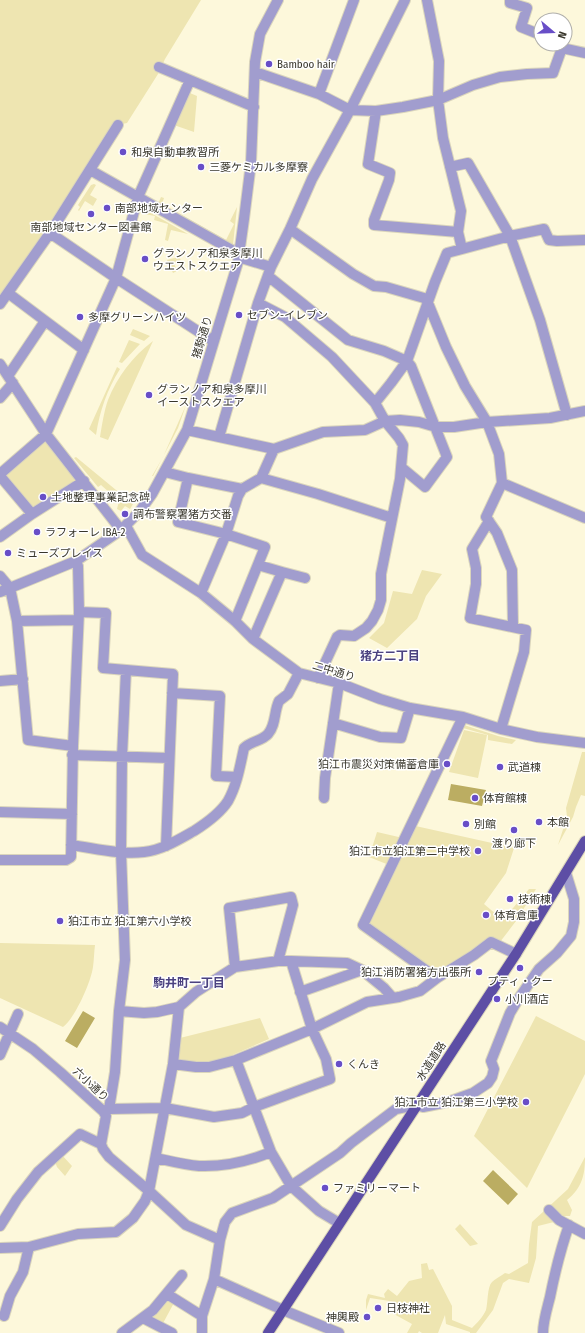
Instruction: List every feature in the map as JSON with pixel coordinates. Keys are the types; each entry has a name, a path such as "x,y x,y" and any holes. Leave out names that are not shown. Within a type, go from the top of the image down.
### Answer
{"main road":[{"name":"水道道路","path":"268,1333 516,954 585,841"}],"street":[{"name":"猪駒通り","path":"0,592 76,561 124,528 152,494 187,430 239,255 251,164 255,62 260,34 278,0"},
{"path":"319,94 354,0"},
{"path":"219,437 258,303 270,271 312,179 350,110 405,0"},
{"path":"427,0 439,61 438,100 443,138 461,211 458,232 462,249"},
{"path":"510,0 510,3 528,4 521,28 533,32"},
{"path":"573,50 585,53"},
{"path":"255,72 319,94 350,110 376,111 438,100 473,85 500,77 554,73 559,52"},
{"path":"159,67 254,107"},
{"path":"32,514 0,475 46,434 116,278 138,197 190,80"},
{"path":"376,111 368,164 390,173 389,180 374,220 374,225 458,232"},
{"path":"0,304 50,233 118,125"},
{"path":"450,167 468,163 510,236 540,320 567,414"},
{"path":"90,170 239,255 270,271 348,340 384,351 406,361 411,366 448,457 425,487 401,467"},
{"path":"290,229 353,274 374,286 386,287 424,298 428,302 446,347 465,386 487,422 499,454 502,482 486,517 497,533 512,570 513,627"},
{"path":"375,403 392,383 406,361 447,253 510,236 544,229 549,240 585,240"},
{"path":"50,233 213,341"},
{"path":"8,293 84,350"},
{"path":"258,303 285,317 332,357 375,403 385,421 403,445 401,467 381,574 381,600 378,610 366,628 354,636 340,635 336,638 318,678"},
{"path":"0,398 45,321"},
{"name":"二中通り","path":"0,364 46,434 124,528 142,555 201,593 235,621 253,639 299,673 339,684 410,708 463,717 501,729 557,740 585,743"},
{"path":"187,430 274,448 323,432 365,430 385,421 400,420 419,422 436,427 454,427 487,422 550,418 585,411"},
{"path":"201,593 226,534 238,496 242,489 261,478 274,448"},
{"path":"165,472 242,489"},
{"path":"188,478 178,522 226,534 264,547 235,621"},
{"path":"261,478 298,488 392,518"},
{"path":"0,536 84,481"},
{"path":"502,482 585,518"},
{"path":"489,521 472,549 476,568 476,584 470,618 526,630 524,652 501,729"},
{"path":"0,860 66,860 71,857 73,750 79,616 78,566 76,561"},
{"path":"258,565 305,578"},
{"path":"253,639 282,572"},
{"path":"0,576 10,588 17,621 28,740 73,750 122,757 169,758"},
{"path":"17,621 106,614 103,668 173,674 166,846"},
{"path":"126,670 122,757 121,852 125,960 119,1010 115,1072 106,1110 165,1108 214,1117 242,1113 254,1107 330,1080 326,1059 312,1029 291,961"},
{"path":"71,845 121,852 144,852 166,846 197,829 211,819 227,802 237,777 244,748 258,741 269,733 279,701 288,694 299,673"},
{"path":"0,681 23,679"},
{"path":"324,798 332,723 339,684"},
{"path":"172,693 220,696 216,776 237,777"},
{"path":"332,723 380,738 401,738 410,708"},
{"path":"437,978 363,925 463,717"},
{"path":"0,812 72,814"},
{"path":"202,1333 202,1316 214,1279 220,1240 225,1222 232,1213 273,1198 340,1153 350,1143 396,1109 416,1105 423,1107 458,1099 473,1093 488,1083 492,1077 494,1069 491,1061 510,1013 539,969 557,953 571,936 574,922 574,899 566,873"},
{"path":"235,967 229,908 291,897 293,905 278,961"},
{"path":"574,899 585,900"},
{"path":"173,1064 209,1067 236,1060 312,1029 368,1002 399,997 420,991 491,942 516,954"},
{"path":"119,1010 144,1013 157,1012 179,1007 196,992 235,967 278,961 347,963 362,970 384,988 392,997"},
{"path":"300,992 362,970"},
{"path":"0,1248 29,1247 78,1234 116,1232 133,1218 146,1202 156,1158 173,1064 179,1007"},
{"path":"0,1055 18,1014"},
{"name":"六小通り","path":"0,1027 33,1049 106,1110 101,1144"},
{"path":"236,1060 272,1152 291,1186 319,1211 339,1223"},
{"path":"0,1226 17,1199 38,1172 80,1134 101,1144 109,1157 186,1225 220,1240"},
{"path":"156,1158 198,1166 215,1166 245,1161 272,1152"},
{"path":"549,1210 559,1220 585,1234"},
{"path":"543,1333 543,1326 563,1243 569,1225"},
{"path":"4,1316 10,1296 22,1272 29,1247"},
{"path":"122,1333 153,1310 182,1275"},
{"path":"214,1279 339,1333"},
{"path":"167,1294 202,1316"},
{"path":"143,1318 172,1333"}],"shaded area":[{"path":"0,0 201,0 165,59 158,74 127,123 117,125 0,299"},
{"path":"185,91 197,96 194,132 171,124"},
{"path":"91,185 96,185 90,195 97,199 93,206 85,201 79,211 78,210 80,207 78,205"},
{"path":"161,197 164,198 162,204 226,240 234,224 230,221 237,207 233,245 158,204"},
{"path":"144,209 188,234 171,230 168,241 165,240 168,224 154,220 155,216 139,213 140,210"},
{"path":"178,257 181,260 174,263 177,271 173,273 167,260"},
{"path":"133,329 150,336 144,341 130,335"},
{"path":"129,340 140,344 122,363 119,362"},
{"path":"153,341 108,440 100,437 107,404 116,383 132,360"},
{"path":"117,367 120,369 105,400 96,435 89,429"},
{"path":"186,405 178,428 164,456"},
{"path":"44,442 49,443 76,477 75,482 34,510 4,477 5,474"},
{"path":"76,457 133,504 130,509 125,506 121,511 117,509 119,501 101,485 98,487 74,458"},
{"path":"422,570 442,574 426,596 417,619 387,648 369,638 384,623 393,591 412,594"},
{"path":"464,725 516,740 512,744 488,740 488,735 463,728"},
{"path":"464,730 487,735 478,778 449,772"},
{"path":"582,752 585,752 585,796 581,795 573,817 558,845 567,817 566,808"},
{"path":"451,784 486,790 482,806 448,800"},
{"path":"411,825 514,848 506,873 484,904 503,920 529,889 536,889 516,921 500,942 437,978 363,925"},
{"path":"377,832 403,838 389,865 369,857"},
{"path":"0,943 95,945 92,974 86,990 77,1008 63,1027 0,998"},
{"path":"83,1011 95,1018 77,1048 65,1041"},
{"path":"536,1016 585,1041 585,1074 527,1188 474,1136"},
{"path":"260,1018 269,1039 214,1063 176,1062 180,1038"},
{"path":"61,1154 72,1166 65,1176 57,1167 54,1159"},
{"path":"585,1157 582,1181 576,1191 567,1200 572,1210 570,1216 564,1216 562,1220 538,1226 536,1258 529,1283 509,1279 503,1283 493,1310 476,1333 470,1333 446,1324 445,1315 438,1333 422,1333 419,1331 418,1333 407,1333 412,1324 392,1313 396,1302 370,1298 366,1310 366,1300 368,1294 385,1298 384,1294 388,1289 397,1296 409,1281 422,1278 421,1264 427,1263 429,1270 433,1269 452,1306 452,1320 472,1328 486,1310 490,1284 505,1273 509,1274 528,1263 532,1222 568,1189"},
{"path":"493,1170 518,1194 508,1205 483,1181"},
{"path":"460,1224 478,1244 470,1246 455,1229"},
{"path":"167,1294 176,1299 161,1327 143,1318"}],"place":[{"name":"Bamboo hair","path":"269,64"},
{"name":"和泉自動車教習所","path":"123,152"},
{"name":"三菱ケミカル多摩寮","path":"201,167"},
{"name":"南部地域センター","path":"107,208"},
{"name":"南部地域センター図書館","path":"91,214"},
{"name":"グランノア和泉多摩川 ウエストスクエア","path":"145,259"},
{"name":"セブン-イレブン","path":"239,315"},
{"name":"多摩グリーンハイツ","path":"80,317"},
{"name":"グランノア和泉多摩川 イーストスクエア","path":"149,395"},
{"name":"土地整理事業記念碑","path":"43,497"},
{"name":"調布警察署猪方交番","path":"125,514"},
{"name":"ラフォーレ IBA-2","path":"37,532"},
{"name":"ミューズプレイス","path":"8,553"},
{"name":"狛江市震災対策備蓄倉庫","path":"447,764"},
{"name":"武道棟","path":"500,767"},
{"name":"体育館棟","path":"475,798"},
{"name":"本館","path":"539,822"},
{"name":"別館","path":"466,824"},
{"name":"渡り廊下","path":"514,830"},
{"name":"狛江市立狛江第二中学校","path":"478,851"},
{"name":"技術棟","path":"510,899"},
{"name":"体育倉庫","path":"486,915"},
{"name":"狛江市立 狛江第六小学校","path":"60,921"},
{"name":"プティ・クー","path":"520,968"},
{"name":"狛江消防署猪方出張所","path":"479,972"},
{"name":"小川酒店","path":"497,999"},
{"name":"くんき","path":"339,1064"},
{"name":"狛江市立 狛江第三小学校","path":"526,1102"},
{"name":"ファミリーマート","path":"325,1188"},
{"name":"日枝神社","path":"378,1308"},
{"name":"神輿殿","path":"367,1317"}],"district":[{"name":"猪方二丁目","path":"390,656"},
{"name":"駒井町一丁目","path":"189,983"}]}
